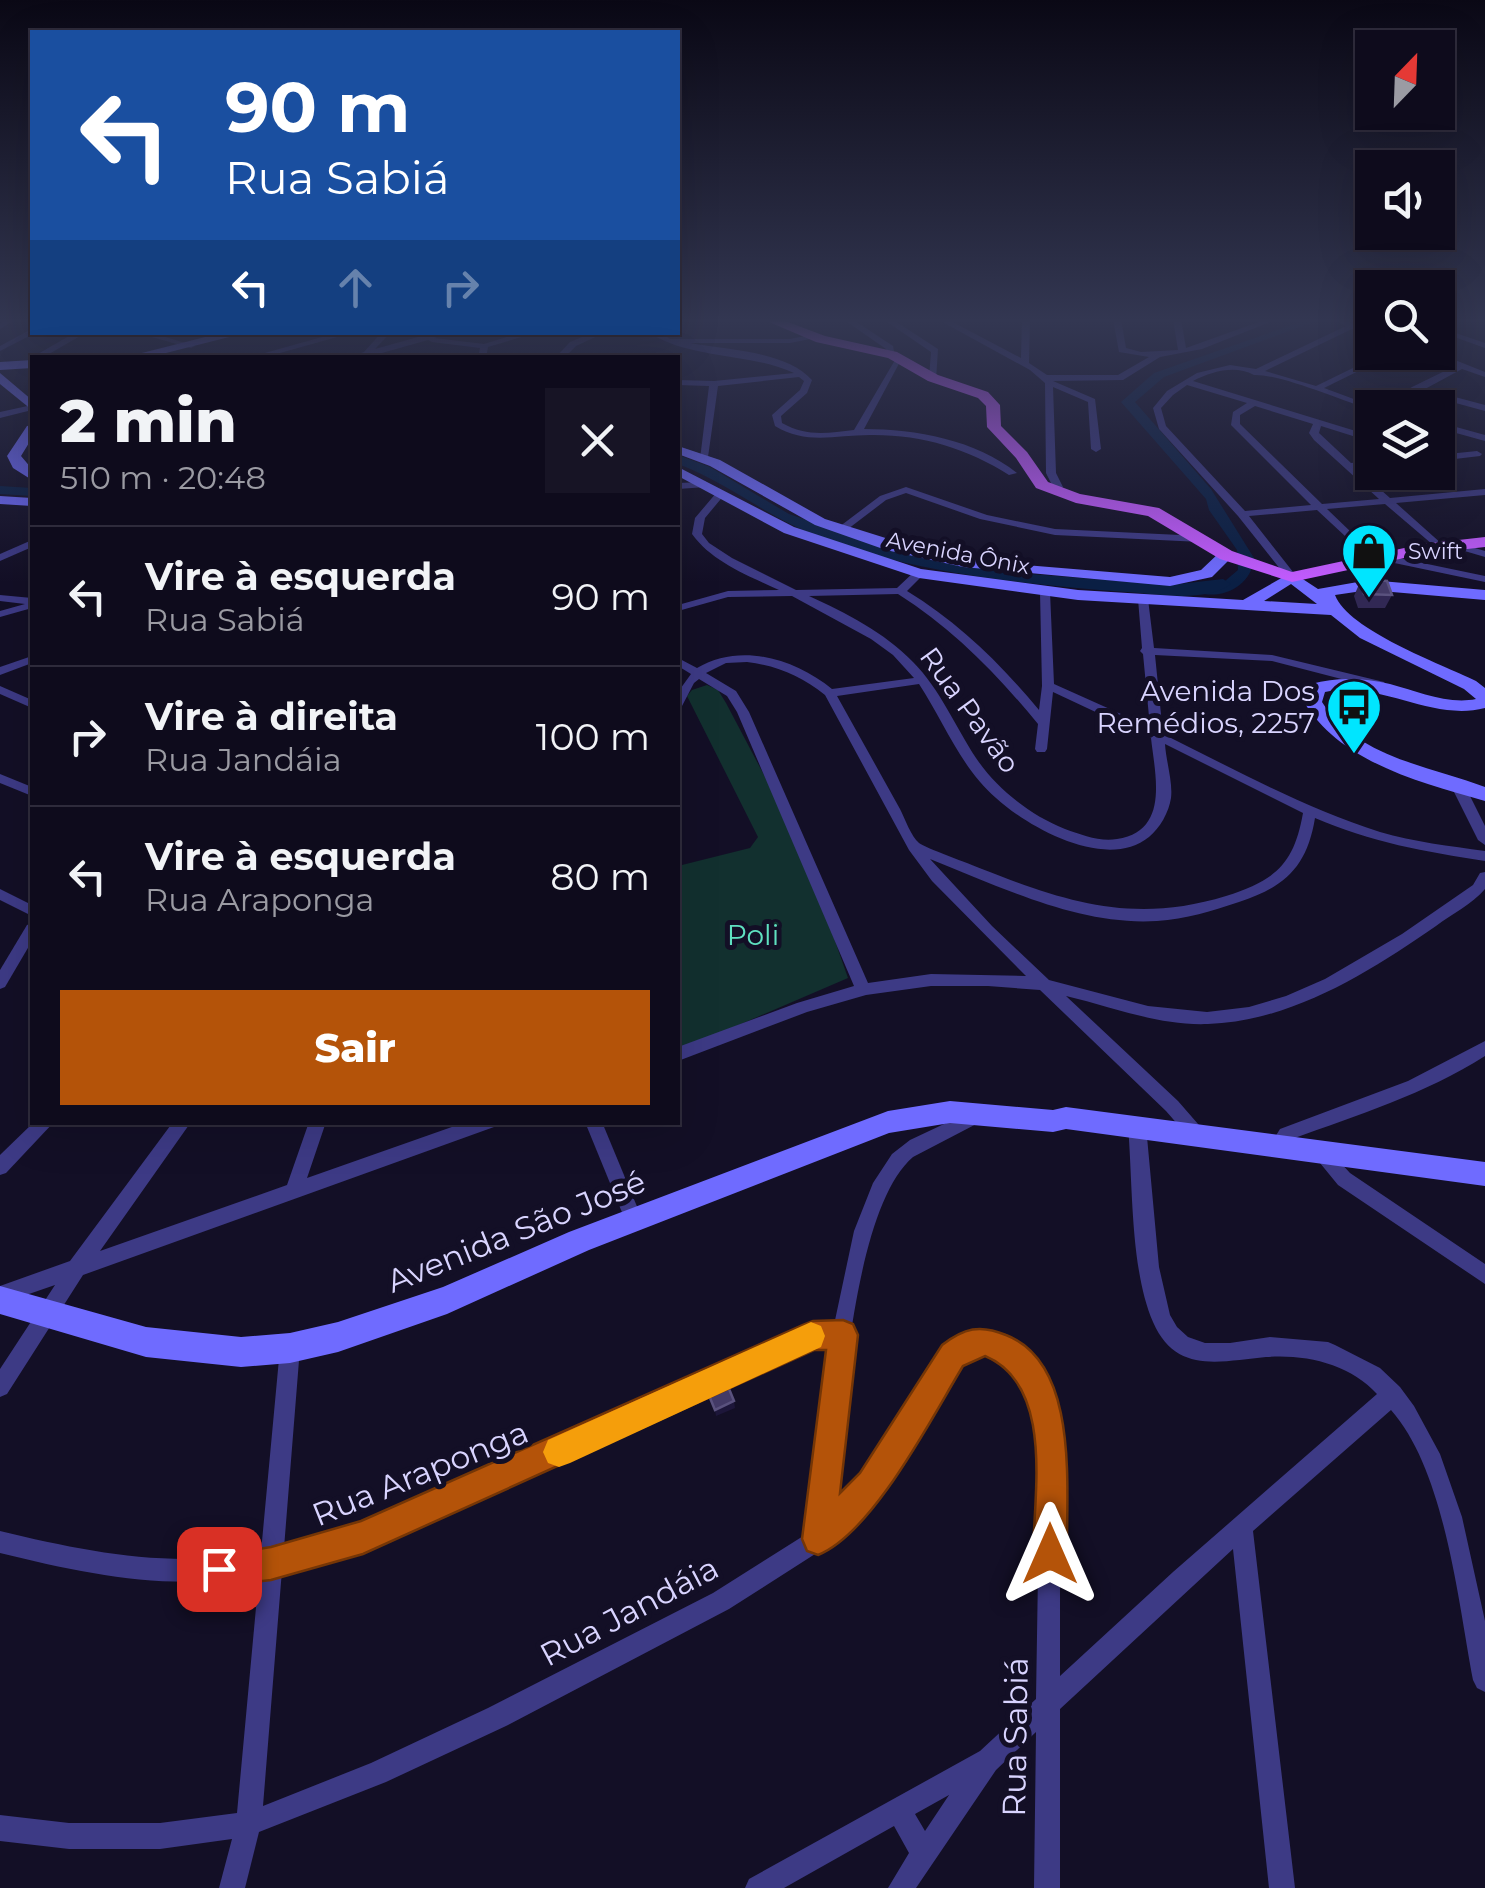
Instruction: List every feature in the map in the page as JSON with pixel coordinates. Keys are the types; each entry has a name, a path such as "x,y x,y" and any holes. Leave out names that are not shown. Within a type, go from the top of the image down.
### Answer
{"main road":[{"path":"991,407 994,427 1052,483 1076,498 1152,512 1232,558 1292,577 1366,634 1470,685 1485,700 1473,707 1454,706 1384,686 1336,683 1317,688"},
{"path":"0,454 30,432"},
{"path":"25,465 14,452 30,432"},
{"name":"Avenida Ônix","path":"680,451 703,457 790,508 840,530 956,563 1142,580 1201,576 1232,558"},
{"name":"Avenida Ônix","path":"680,472 824,544 919,573 1044,592 1332,610"},
{"path":"0,500 30,502"},
{"path":"1249,603 1292,577 1378,558 1485,542"},
{"path":"1327,572 1369,585 1485,595"},
{"path":"1332,610 1325,591 1369,585"},
{"path":"1309,666 1317,688 1316,710 1345,740 1485,790"},
{"name":"Avenida São José","path":"0,1298 146,1342 241,1352 290,1348 338,1338 412,1313 888,1122 931,1114 1053,1121 1066,1129 1190,1133 1485,1174"}],"street":[{"path":"0,414 30,407"},
{"path":"703,457 711,407"},
{"path":"784,407 778,412 778,424 810,436 858,432 951,443 990,458 1012,473"},
{"path":"858,432 871,407"},
{"path":"1048,407 1052,483"},
{"path":"1093,407 1096,449"},
{"path":"1158,407 1158,422 1242,514 1292,577"},
{"path":"1247,407 1236,414 1234,426 1378,558 1485,579"},
{"path":"1263,407 1355,433"},
{"path":"1318,423 1314,429 1317,438 1387,501 1447,546 1485,554"},
{"path":"1455,430 1485,438"},
{"path":"1455,456 1477,454"},
{"path":"1349,466 1355,465"},
{"path":"680,486 703,485"},
{"path":"840,530 877,502 906,490 984,517 1033,528 1116,537 1201,540"},
{"path":"1242,514 1485,492"},
{"name":"Rua Pavão","path":"720,494 698,523 701,541 889,647 922,680 994,789 1025,816 1082,840 1139,840 1154,829 1164,798 1154,735 1143,599"},
{"path":"0,558 30,544"},
{"path":"900,591 919,573"},
{"path":"680,607 728,594 900,591 975,643 1043,722"},
{"path":"1041,749 1048,686 1044,592"},
{"path":"0,598 30,603"},
{"path":"0,614 30,604"},
{"path":"1146,651 1248,656 1309,666 1384,686"},
{"path":"0,671 30,660"},
{"path":"680,661 732,694 743,712 863,989"},
{"path":"680,700 696,672 728,661 780,661 808,672 830,692 914,846 974,916 1190,1133"},
{"path":"830,692 922,680"},
{"path":"1048,686 1110,710 1310,810 1376,836 1485,856"},
{"path":"0,690 30,703"},
{"path":"0,778 30,791"},
{"path":"1456,782 1485,840"},
{"path":"914,846 1089,912 1139,919 1178,916 1245,894 1287,871 1303,850 1310,810"},
{"path":"680,1053 863,989 927,980 1000,980 1045,985 1162,1015 1191,1018 1250,1012 1345,978 1478,890 1485,878"},
{"path":"0,894 30,910"},
{"path":"0,983 30,932"},
{"path":"1278,1147 1286,1134 1412,1087 1485,1048"},
{"path":"818,1539 843,1335 862,1237 885,1177 907,1152 978,1115"},
{"path":"0,1167 43,1125"},
{"path":"0,1388 77,1267 181,1125"},
{"path":"293,1193 317,1125"},
{"path":"593,1125 634,1222"},
{"path":"0,1298 77,1267 293,1193 450,1130"},
{"path":"1137,1132 1157,1311 1173,1337 1197,1352 1214,1355 1272,1346 1327,1351 1362,1366 1393,1394 1425,1440 1439,1475 1485,1680"},
{"path":"1320,1152 1344,1179 1485,1275"},
{"name":"Rua Araponga","path":"0,1542 91,1562 153,1570 199,1571 271,1564 363,1538 813,1335 843,1335"},
{"name":"Rua Sabiá","path":"818,1539 871,1485 952,1355 974,1342 993,1342 1008,1348 1039,1391 1050,1448 1046,1888"},
{"path":"232,1888 249,1824 290,1348"},
{"path":"901,1888 987,1760 1393,1394"},
{"path":"1242,1528 1282,1888"},
{"name":"Rua Jandáia","path":"0,1828 69,1836 160,1836 249,1824 496,1718 721,1600 818,1539"},
{"path":"758,1888 987,1760"},
{"path":"899,1810 923,1854"}],"green space":[{"name":"Poli","path":"707,685 718,690 726,703 802,847 848,978 680,1050 680,866 750,848 758,837 687,696"}],"water":[{"path":"1125,407 1139,407 1211,489 1254,558 1248,576 1225,593 1197,592 1200,587 1225,581 1238,570 1237,550 1209,510 1206,499"}],"building":[{"path":"1387,581 1392,595 1364,594 1360,582"},
{"path":"727,1384 734,1401 715,1410 708,1393"}],"waterway":[{"path":"680,460 705,470 784,517 906,558 989,574 1074,583 1183,590 1223,584"},
{"path":"0,490 30,492"}],"slow traffic":[{"path":"559,1452 811,1336"}],"place":[{"name":"Swift","path":"1369,600"},
{"name":"Avenida Dos Remédios, 2257","path":"1354,756"}],"route":[{"path":"219,1569 271,1564 363,1538 813,1335 843,1335 818,1539 871,1485 952,1355 966,1345 985,1341 1001,1344 1013,1352 1039,1391 1045,1408 1050,1448 1050,1554"}]}
